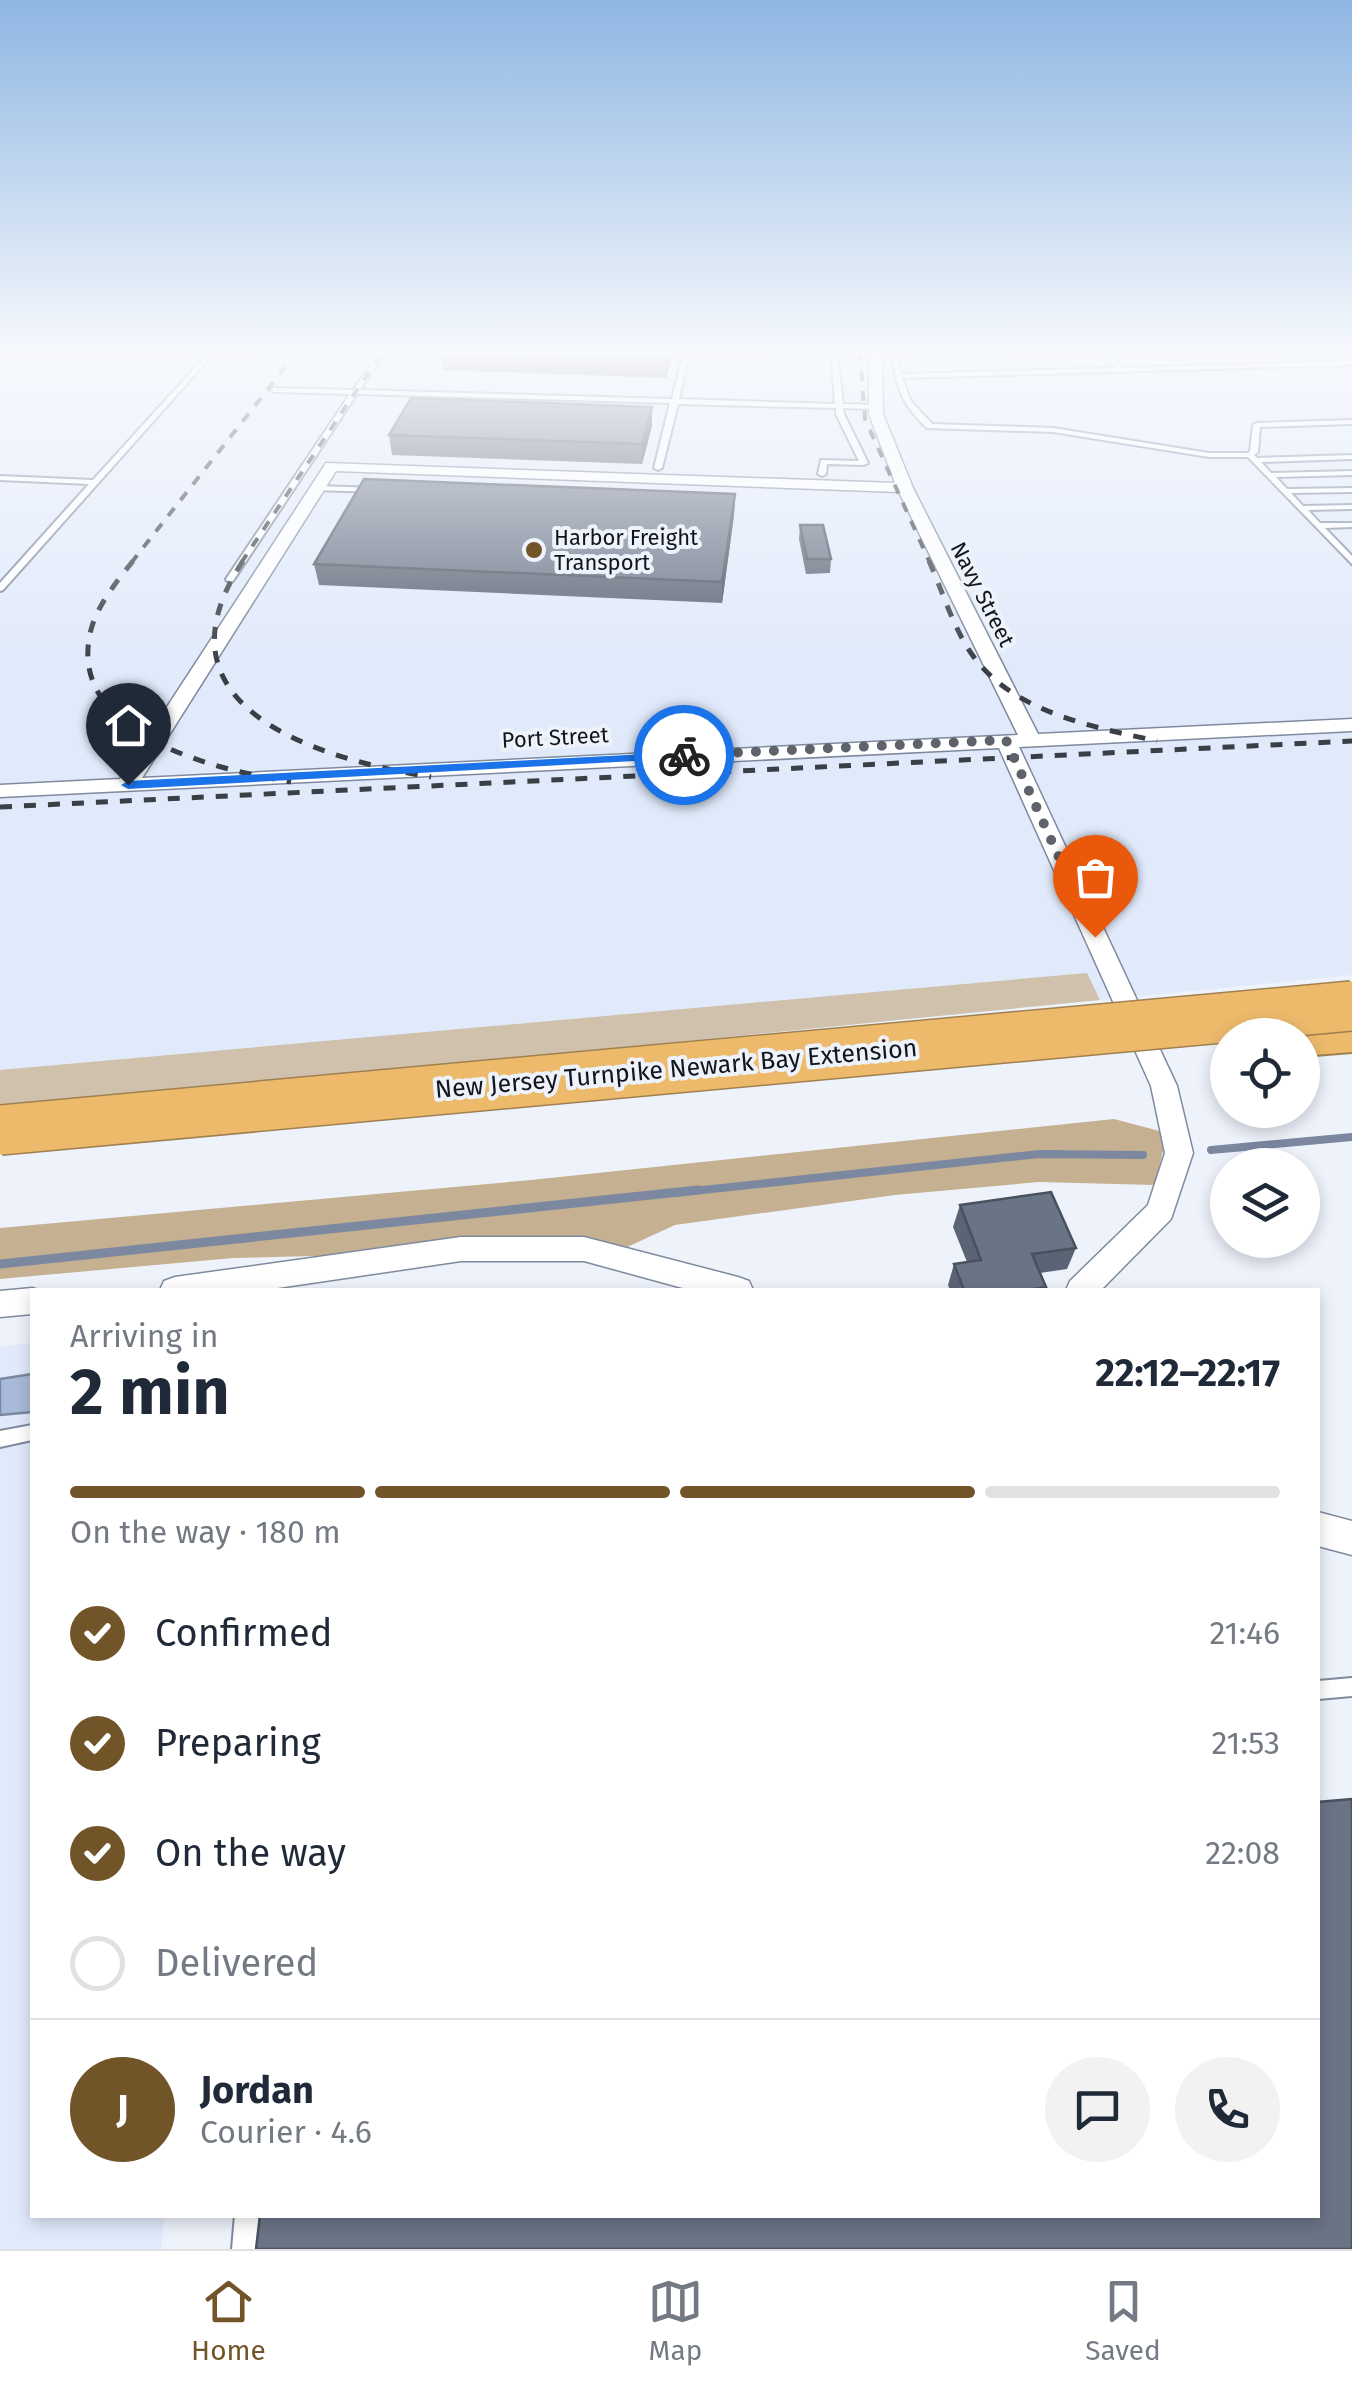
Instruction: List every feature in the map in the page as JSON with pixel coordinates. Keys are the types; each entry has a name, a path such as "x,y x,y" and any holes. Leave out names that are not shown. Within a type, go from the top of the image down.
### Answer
{"highway":[{"name":"New Jersey Turnpike Newark Bay Extension","path":"0,1130 1352,1006"},
{"path":"1320,1037 1352,1034"},
{"name":"New Jersey Turnpike Newark Bay Extension","path":"0,1152 1210,1047"}],"street":[{"name":"Navy Street","path":"894,456 1164,1086 1178,1153 1161,1211 1083,1288"},
{"path":"128,785 331,466 494,476 905,488"},
{"name":"Port Street","path":"0,791 1352,725"},
{"path":"189,1288 461,1249 584,1249 730,1288"},
{"path":"0,1304 30,1301"},
{"path":"1320,1530 1352,1538"}],"lane":[{"path":"0,588 118,456"},
{"path":"230,579 313,456"},
{"path":"658,468 661,456"},
{"path":"822,474 824,462 864,463 861,456"},
{"path":"1229,456 1352,456"},
{"path":"1252,458 1352,561"},
{"path":"1270,476 1352,473"},
{"path":"0,478 95,482"},
{"path":"316,488 379,490"},
{"path":"1285,492 1352,490"},
{"path":"1301,508 1352,507"},
{"path":"1318,526 1352,525"},
{"path":"1338,546 1352,545"},
{"path":"0,1439 30,1433"},
{"path":"1320,1690 1352,1687"},
{"path":"244,2249 247,2218"}],"shaded area":[{"path":"0,456 1352,456 1352,975 0,1109"},
{"path":"1087,973 1100,1000 0,1109 0,1070"},
{"path":"1114,1119 1167,1133 1155,1185 1039,1182 895,1195 675,1225 625,1248 233,1258 0,1279 0,1228 531,1180"},
{"path":"30,1343 30,2218 165,2218 161,2249 0,2249 0,1347"}],"water":[{"path":"30,1374 30,1412 0,1415 0,1379"}],"building":[{"name":"Harbor Freight Transport","path":"364,479 735,494 722,582 314,564"},
{"path":"800,525 823,525 831,559 807,559"},
{"path":"1051,1192 1076,1248 1032,1254 1046,1287 963,1288 954,1264 981,1260 960,1205"},
{"path":"1352,1799 1352,2249 256,2249 260,2218 1320,2218 1320,1802"}],"waterway":[{"path":"1233,1148 1352,1137"},
{"path":"674,1193 1040,1154 1143,1155"},
{"path":"0,1264 698,1190"}],"railway":[{"path":"131,563 215,456"},
{"path":"241,563 313,456"},
{"path":"882,456 930,563"},
{"path":"133,561 102,605 90,634 89,669 102,698 125,722 155,742 226,768 291,782"},
{"path":"243,561 219,611 216,654 230,689 258,717 296,739 340,756 431,777"},
{"path":"929,561 971,653 1008,690 1081,723 1157,741"},
{"path":"0,807 1352,741"}],"way so far":[{"path":"684,755 1006,740 1095,937"}],"place":[{"name":"Harbor Freight Transport","path":"534,550"}],"route":[{"path":"128,785 684,755"}]}
